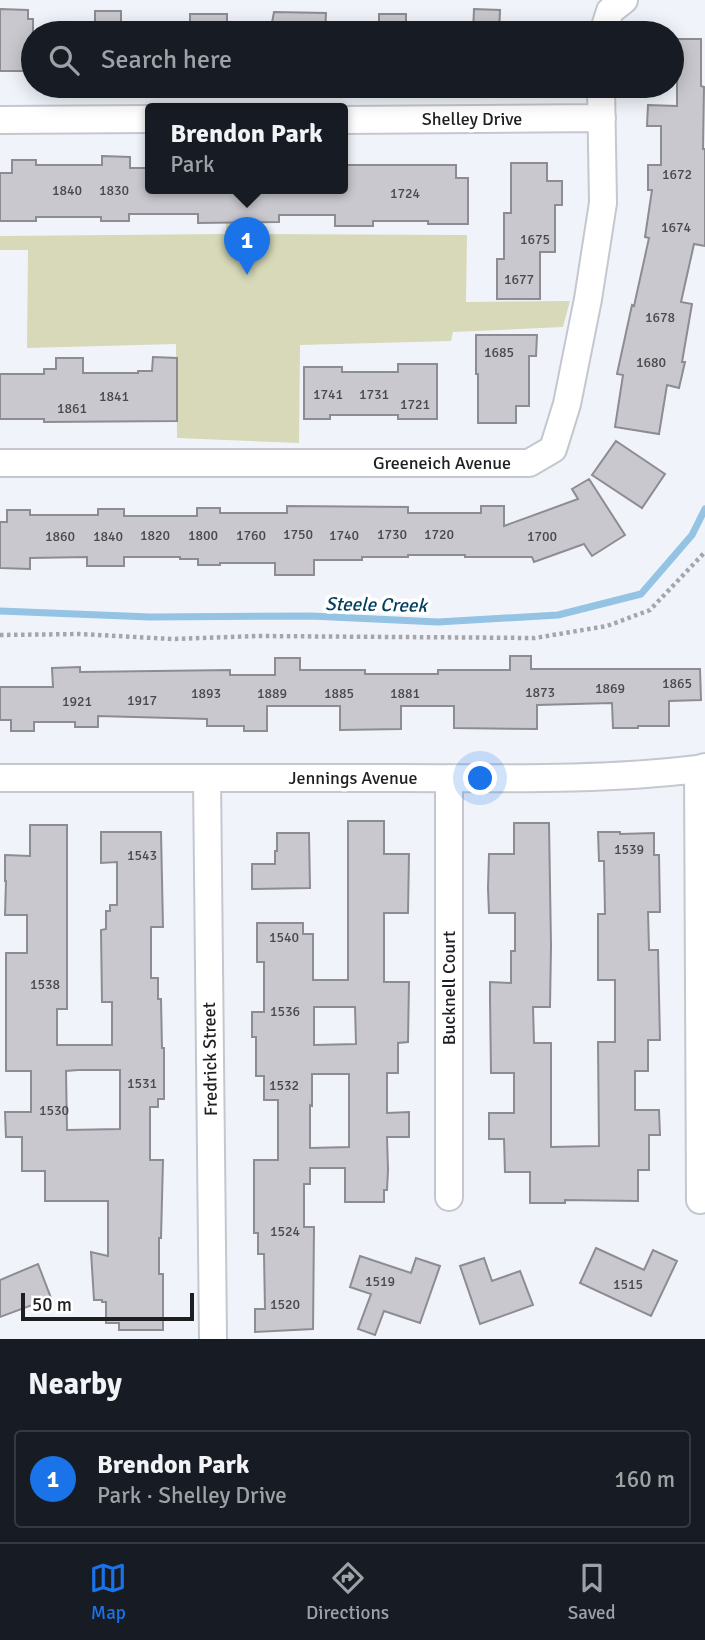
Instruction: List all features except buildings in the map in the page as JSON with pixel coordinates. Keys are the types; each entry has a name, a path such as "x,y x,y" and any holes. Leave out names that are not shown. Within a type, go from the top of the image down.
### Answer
{"street":[{"path":"607,21 610,11 624,0"},
{"name":"Greeneich Avenue","path":"0,463 529,463 553,449 567,404 588,299 603,202 601,98"},
{"name":"Shelley Drive","path":"348,120 602,118"},
{"path":"0,120 145,119"},
{"path":"700,1200 701,768"},
{"name":"Jennings Avenue","path":"0,778 449,778 648,775 701,768"},
{"name":"Fredrick Street","path":"207,778 213,1339"},
{"name":"Bucknell Court","path":"449,778 449,1197"}],"path":[{"path":"0,635 172,639 257,636 535,638 607,626 650,610 705,552"}],"green space":[{"path":"227,194 236,194 236,234 467,235 466,302 570,301 563,327 453,332 451,341 300,345 299,443 177,438 176,344 27,348 28,250 0,250 0,236 226,234"}],"waterway":[{"name":"Steele Creek","path":"0,611 150,617 311,616 438,622 558,615 641,594 692,535 705,509"}],"place":[{"name":"Brendon Park","path":"247,275"}]}
